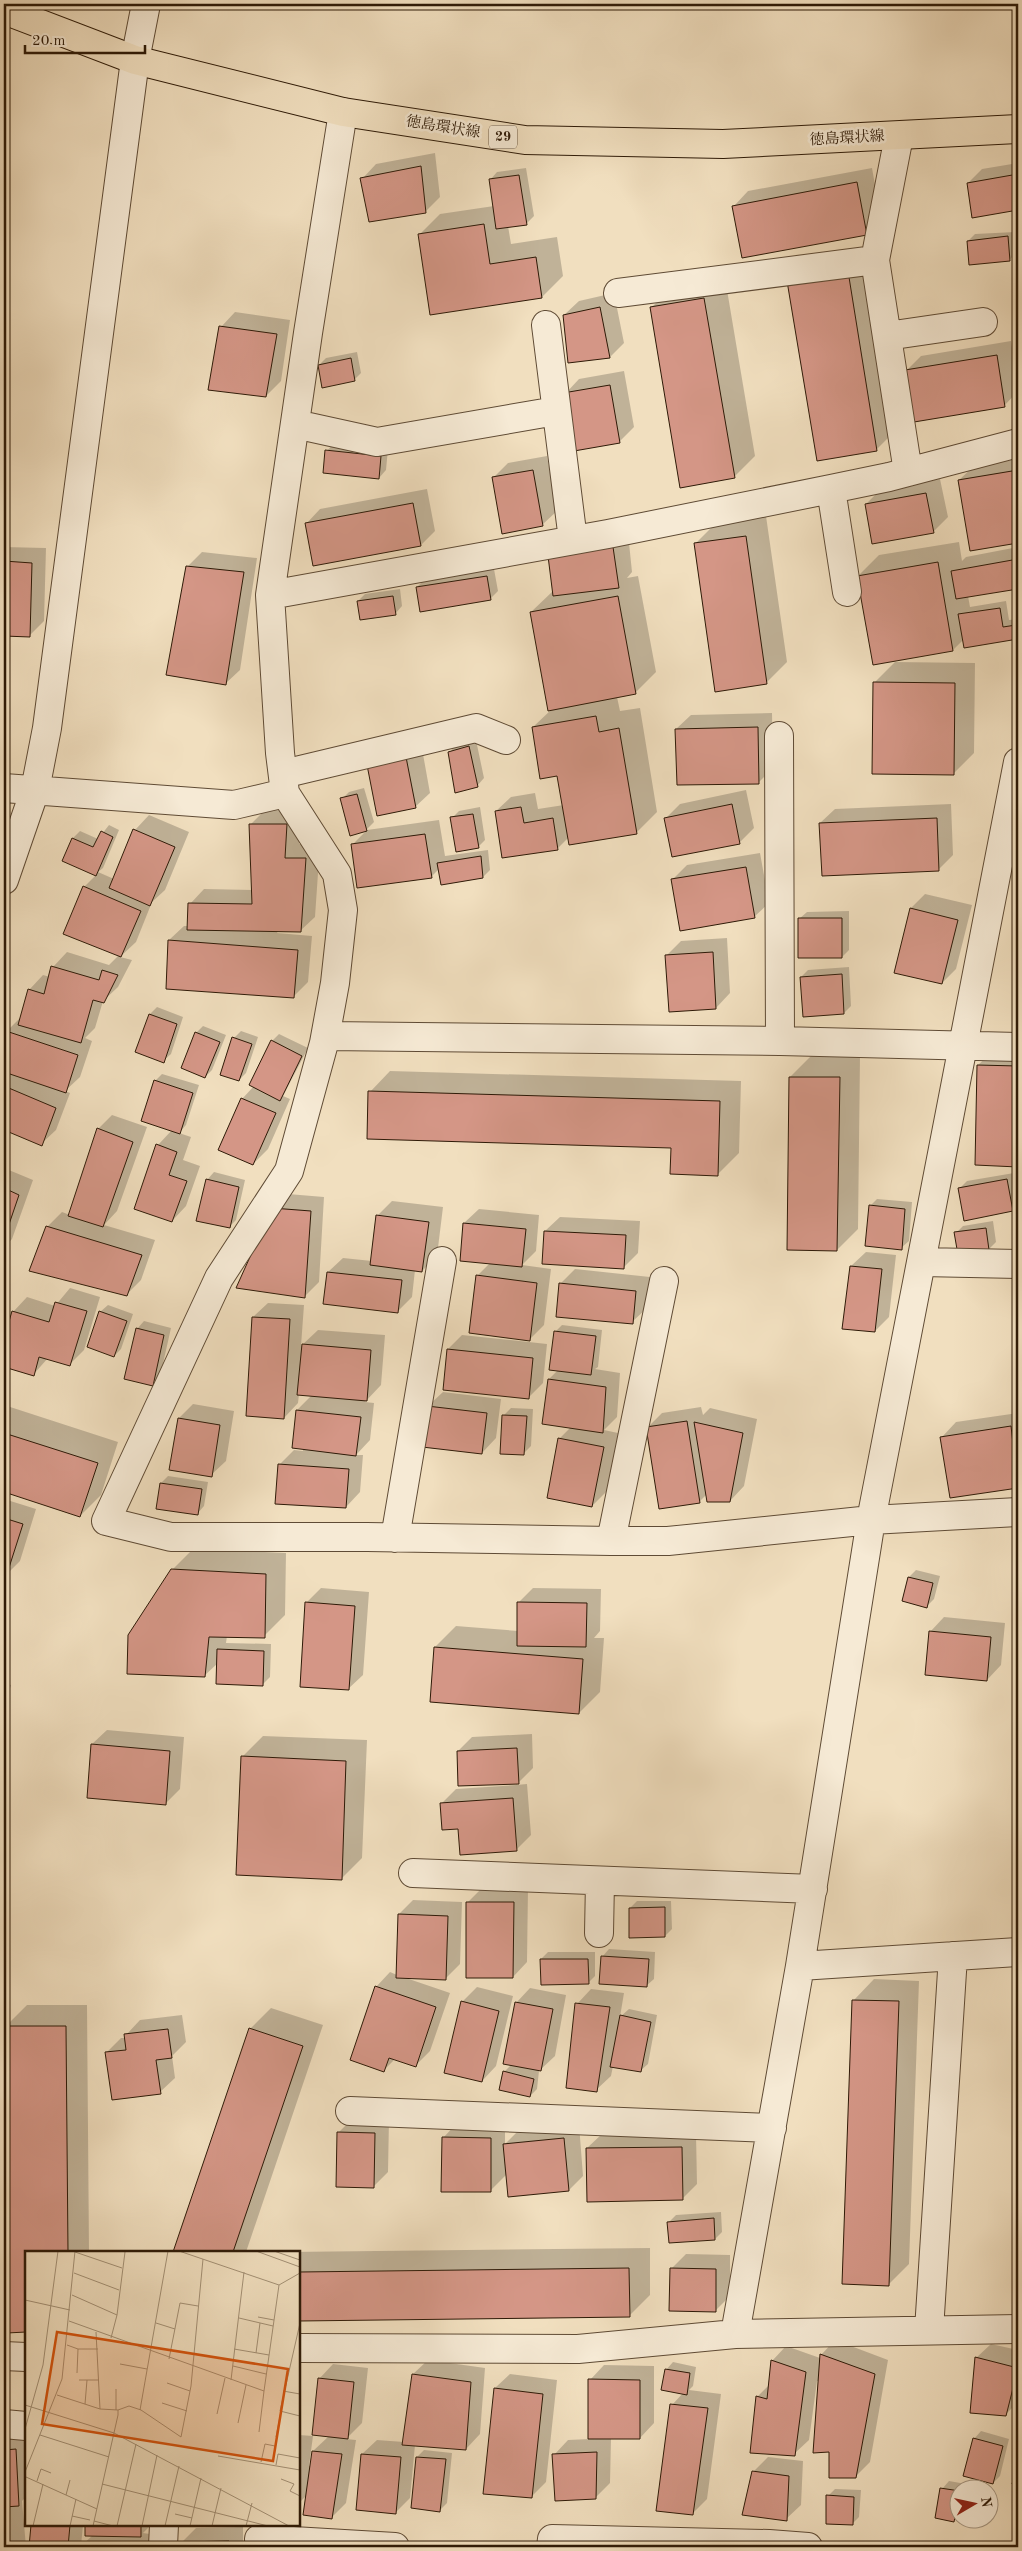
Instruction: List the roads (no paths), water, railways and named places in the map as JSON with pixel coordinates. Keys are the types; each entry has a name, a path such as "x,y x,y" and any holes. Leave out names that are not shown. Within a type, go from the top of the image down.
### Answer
{"main road":[{"name":"徳島環状線","path":"4,10 135,60 342,112 526,140 723,144 1018,129"}],"street":[{"path":"4,880 35,790 47,728 135,60 146,4"},
{"path":"342,112 270,595 284,783 337,874 343,910 335,983 326,1036 289,1171 219,1278 106,1521 171,1537 668,1541 871,1520 1018,1512"},
{"path":"899,136 875,260 908,472"},
{"path":"618,293 875,260"},
{"path":"887,336 983,322"},
{"path":"546,325 573,540"},
{"path":"295,424 377,442 556,411"},
{"path":"270,595 573,540 831,489 908,472 1018,443"},
{"path":"831,489 847,592"},
{"path":"4,788 234,805 284,783 476,728 506,740"},
{"path":"779,736 780,1041"},
{"path":"736,2334 813,1889 871,1520 965,1044 1018,762"},
{"path":"326,1036 780,1041 965,1044 1018,1047"},
{"path":"394,1538 442,1262"},
{"path":"922,1262 1018,1264"},
{"path":"611,1541 664,1281"},
{"path":"413,1873 813,1889"},
{"path":"599,1933 600,1880"},
{"path":"800,1966 1018,1952"},
{"path":"929,2330 952,1956"},
{"path":"350,2111 772,2128"},
{"path":"300,2348 578,2349 736,2334 1018,2329"},
{"path":"4,2356 25,2357"},
{"path":"4,2424 25,2426"},
{"path":"259,2539 395,2547"},
{"path":"551,2547 552,2539 808,2547"}]}
